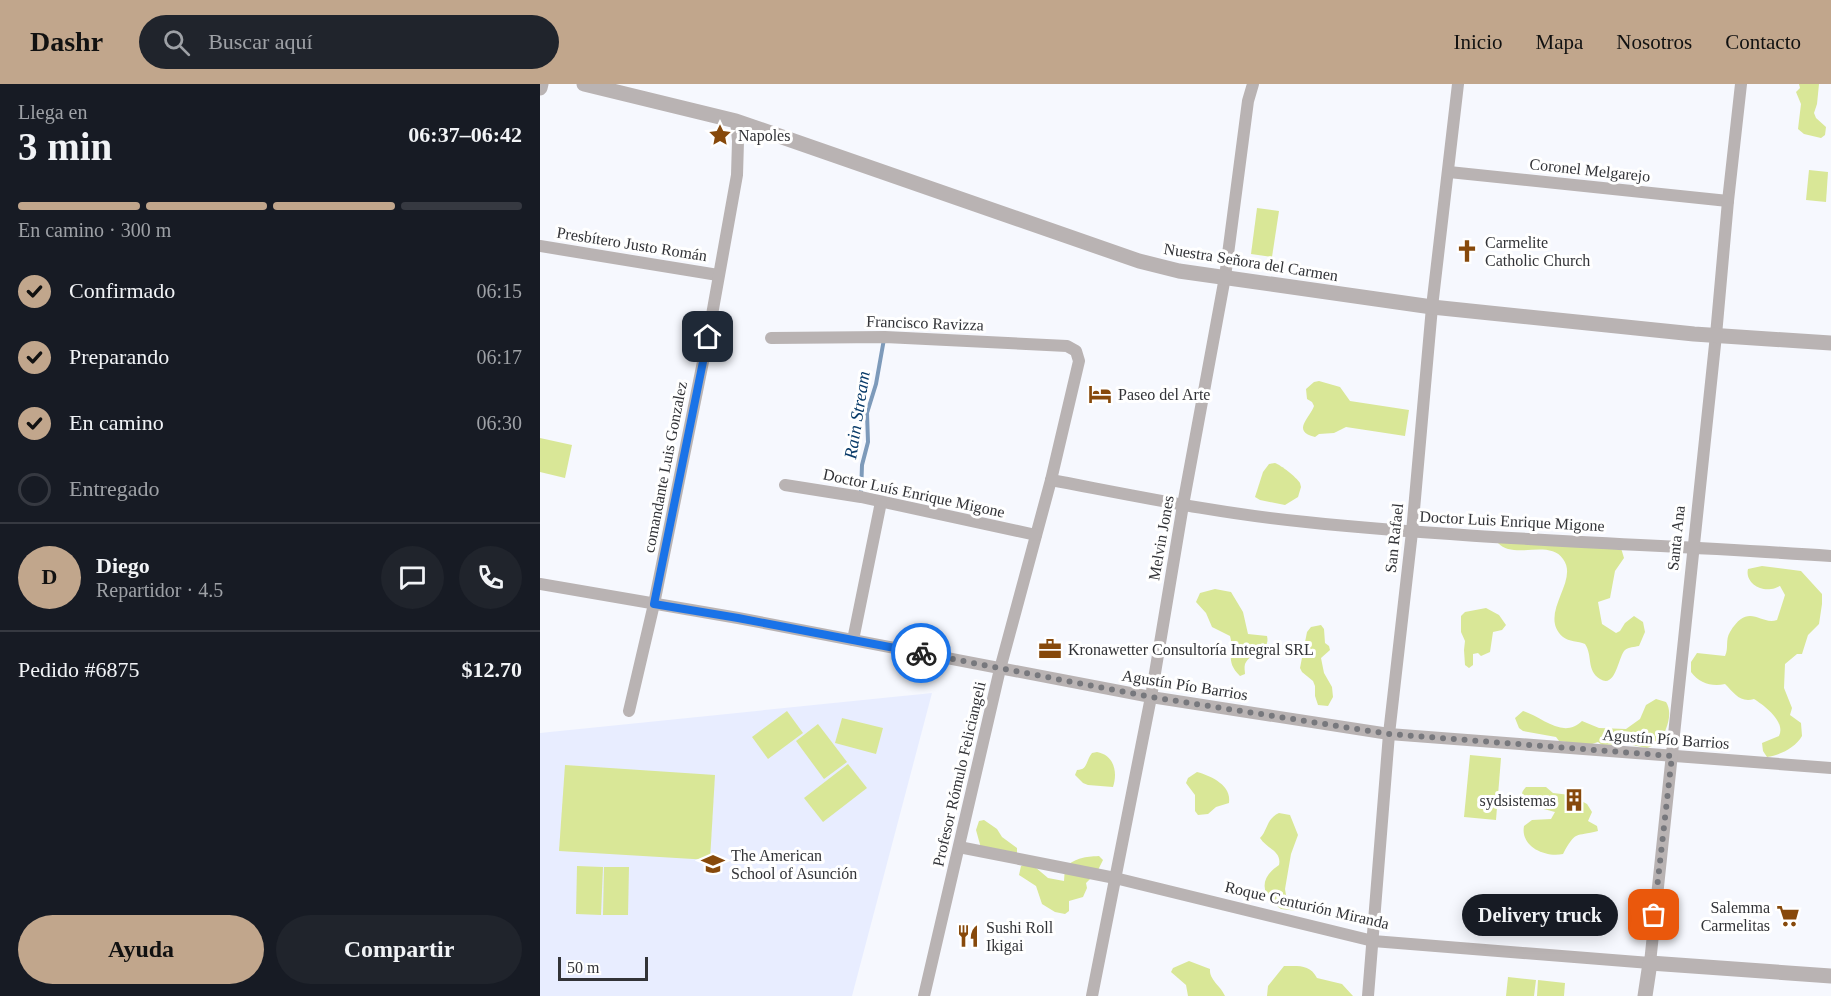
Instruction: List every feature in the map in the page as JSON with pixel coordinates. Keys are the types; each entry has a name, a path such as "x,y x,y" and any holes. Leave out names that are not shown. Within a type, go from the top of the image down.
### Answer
{"street":[{"name":"Nuestra Señora del Carmen","path":"584,84 736,122 1139,261 1179,271 1432,307 1716,335 1831,343"},
{"name":"Melvin Jones","path":"1092,996 1151,697 1183,505 1225,277 1248,101 1254,84"},
{"name":"San Rafael","path":"1368,996 1389,734 1412,532 1432,307 1458,84"},
{"name":"Santa Ana","path":"1645,996 1741,84"},
{"name":"comandante Luis Gonzalez","path":"629,711 654,604 708,337 737,175 736,122"},
{"name":"Coronel Melgarejo","path":"1449,172 1728,201"},
{"name":"Presbítero Justo Román","path":"540,246 718,275"},
{"name":"Francisco Ravizza","path":"771,338 885,337 1067,346 1076,351"},
{"name":"Profesor Rómulo Feliciangeli","path":"924,996 1000,669 1051,480 1078,362 1076,351"},
{"name":"Doctor Luis Enrique Migone","path":"1051,480 1183,505 1304,522 1412,532 1831,556"},
{"name":"Doctor Luís Enrique Migone","path":"785,485 881,502 1036,535"},
{"path":"853,640 881,502"},
{"name":"Agustín Pío Barrios","path":"540,584 853,640 1151,697 1389,734 1831,768"},
{"name":"Roque Centurión Miranda","path":"959,847 1115,878 1373,941 1831,976"}],"shaded area":[{"name":"The American School of Asunción","path":"932,693 852,996 540,996 540,733"}],"green space":[{"path":"1799,84 1819,84 1814,113 1826,127 1825,135 1821,138 1804,134 1798,129 1801,104 1796,92 1800,88"},
{"path":"1809,170 1828,172 1826,202 1806,200"},
{"path":"1257,208 1279,211 1272,257 1251,254"},
{"path":"1319,381 1340,387 1350,401 1409,410 1405,436 1346,427 1334,433 1319,434 1315,437 1308,434 1303,428 1314,406 1307,399 1306,389"},
{"path":"540,438 572,445 565,478 540,472"},
{"path":"1275,463 1295,478 1301,487 1298,497 1285,505 1255,497 1263,472 1269,464"},
{"path":"1503,541 1621,548 1624,558 1615,571 1610,598 1598,602 1602,624 1616,633 1634,616 1643,622 1645,632 1639,646 1625,650 1610,680 1600,679 1593,671 1585,644 1565,639 1556,628 1554,618 1556,608 1567,577 1567,568 1563,559 1557,553 1549,550 1505,548 1498,543"},
{"path":"1762,566 1801,571 1822,594 1819,624 1808,635 1802,654 1797,654 1785,664 1784,688 1792,708 1790,715 1801,723 1802,736 1787,750 1767,757 1762,743 1779,736 1780,731 1780,725 1773,715 1754,699 1745,700 1734,694 1725,684 1706,683 1691,672 1691,662 1697,653 1725,656 1730,632 1743,618 1749,616 1771,621 1777,620 1785,595 1780,586 1772,589 1757,587 1748,577 1748,569"},
{"path":"1215,589 1231,592 1243,612 1248,634 1267,636 1266,645 1248,660 1245,665 1245,674 1240,676 1231,661 1230,636 1212,627 1206,613 1196,602 1200,593"},
{"path":"1486,608 1499,615 1506,625 1502,630 1493,632 1490,652 1481,656 1478,653 1473,654 1473,665 1469,668 1465,665 1465,641 1461,632 1461,616 1465,612"},
{"path":"1321,625 1324,629 1325,643 1330,650 1321,658 1324,673 1332,687 1333,697 1328,706 1318,705 1313,681 1300,668 1307,632 1311,627"},
{"path":"1656,699 1666,702 1669,717 1661,743 1647,748 1627,744 1602,745 1598,742 1589,745 1559,741 1556,737 1523,731 1519,728 1515,718 1523,711 1560,728 1575,726 1582,721 1599,728 1626,729 1640,719 1646,705"},
{"path":"787,711 803,733 768,759 752,737"},
{"path":"842,718 883,728 876,754 835,743"},
{"path":"818,724 847,762 824,779 796,741"},
{"path":"1097,752 1111,760 1115,770 1113,787 1088,785 1075,775 1077,770 1085,766 1092,753"},
{"path":"1470,755 1501,758 1496,820 1464,817"},
{"path":"848,764 867,788 823,822 804,798"},
{"path":"565,765 715,775 710,860 559,851"},
{"path":"1197,772 1220,783 1227,792 1229,803 1216,807 1208,814 1198,815 1195,811 1195,795 1186,783 1188,778"},
{"path":"1526,787 1546,787 1553,793 1570,795 1587,804 1592,812 1588,821 1597,826 1598,831 1577,836 1563,854 1549,854 1536,849 1526,840 1524,826 1532,820 1551,819 1555,812 1525,804 1522,796"},
{"path":"1279,813 1290,815 1298,835 1291,854 1286,895 1308,907 1306,912 1281,909 1266,893 1265,881 1272,870 1279,865 1279,860 1276,853 1260,838 1269,821"},
{"path":"984,820 1017,848 1017,853 981,848 976,830 979,821"},
{"path":"1099,856 1103,860 1097,872 1086,883 1087,888 1083,897 1069,901 1069,911 1065,914 1055,912 1042,904 1036,886 1019,875 1021,866 1026,864 1035,867 1048,878 1064,881 1065,867 1081,858"},
{"path":"577,866 603,867 601,915 576,914"},
{"path":"604,867 629,867 628,915 603,915"},
{"path":"1189,961 1210,969 1211,976 1225,996 1188,996 1186,985 1171,972 1173,968"},
{"path":"1284,966 1307,968 1317,978 1342,984 1353,996 1267,996 1268,986"},
{"path":"1508,977 1536,980 1534,996 1506,996"},
{"path":"1538,980 1565,983 1564,996 1537,996"}],"waterway":[{"name":"Rain Stream","path":"861,494 862,465 868,442 867,413 876,384 884,339"}],"way so far":[{"path":"921,653 1151,697 1389,734 1672,756 1654,915"}],"place":[{"name":"Napoles","path":"720,135"},
{"name":"Carmelite Catholic Church","path":"1467,251"},
{"name":"Paseo del Arte","path":"1100,394"},
{"name":"Kronawetter Consultoría Integral SRL","path":"1050,649"},
{"name":"sydsistemas","path":"1574,800"},
{"name":"The American School of Asunción","path":"713,864"},
{"name":"Delivery truck","path":"1654,915"},
{"name":"Salemma Carmelitas","path":"1788,916"},
{"name":"Sushi Roll Ikigai","path":"968,936"}],"route":[{"path":"708,337 654,604 921,653"}]}
